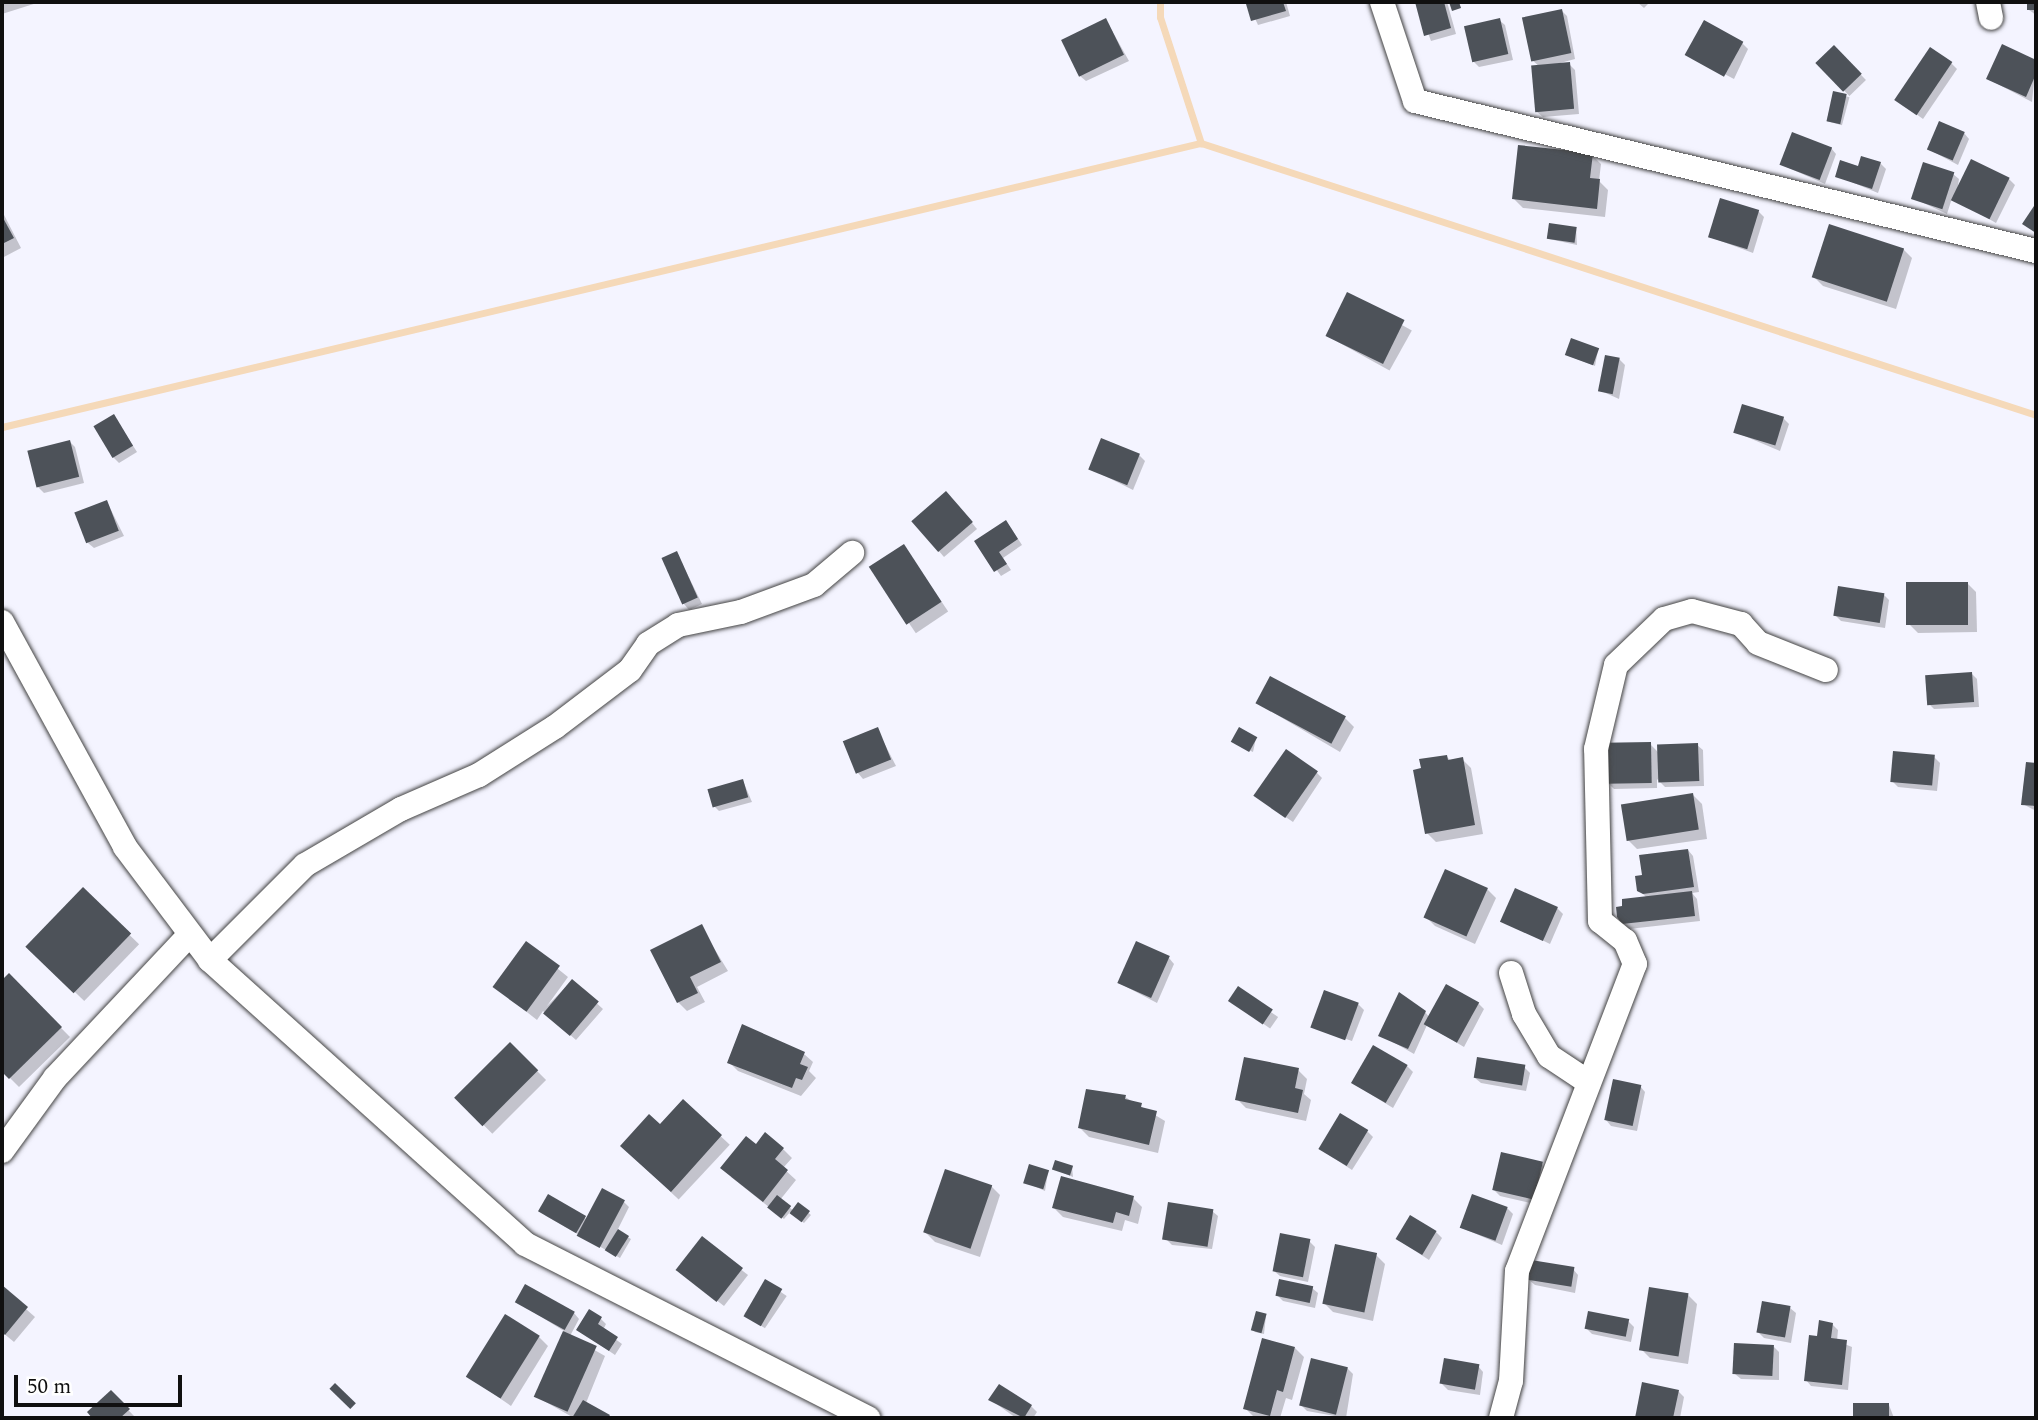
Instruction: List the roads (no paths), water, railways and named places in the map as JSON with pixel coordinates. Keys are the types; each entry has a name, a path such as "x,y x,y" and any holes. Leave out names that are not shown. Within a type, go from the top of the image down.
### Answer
{"street":[{"path":"1382,2 1415,101 2036,251"},
{"path":"211,960 305,864 401,809 479,775 555,727 630,670 658,638 678,625 741,612 814,585 852,553"},
{"path":"1501,1418 1511,1381 1517,1271 1635,964 1625,941 1600,921 1596,750 1616,665 1664,619 1692,611 1741,624 1758,643 1826,670"},
{"path":"2,622 125,847 211,960 525,1244 868,1418"},
{"path":"2,1151 55,1078 190,934"},
{"path":"1511,973 1524,1014 1549,1056 1588,1082"}],"waterway":[{"path":"1160,2 1160,17 1201,143"},
{"path":"2,427 1201,143 2036,415"}]}
